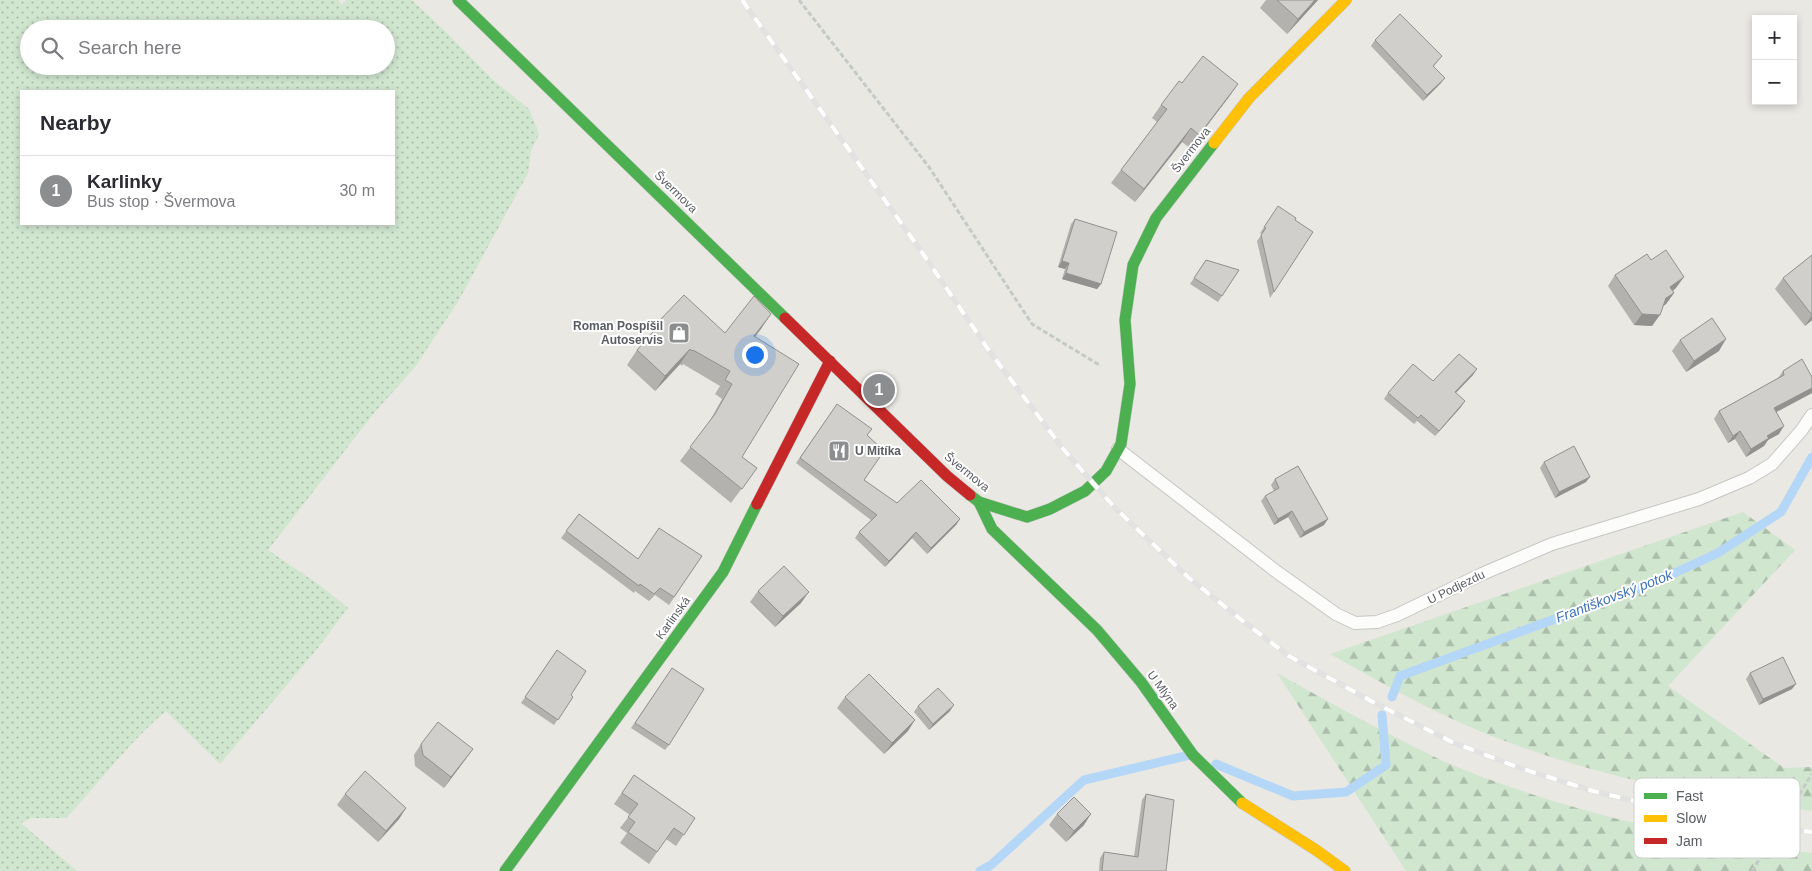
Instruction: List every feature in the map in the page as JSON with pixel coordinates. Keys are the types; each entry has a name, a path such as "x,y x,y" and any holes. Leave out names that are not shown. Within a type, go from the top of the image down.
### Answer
{"street":[{"name":"Švermova","path":"458,0 947,476 979,502 1027,517 1050,509 1085,491 1106,471 1121,444 1130,384 1125,320 1133,265 1156,218 1248,98 1346,0"},
{"name":"Karlinská","path":"505,871 723,572 830,361"},
{"name":"U Mlýna","path":"979,502 992,529 1097,630 1142,682 1192,756 1245,806 1316,850 1345,871"}],"lane":[{"name":"U Podjezdu","path":"1118,449 1277,572 1336,614 1355,623 1377,622 1397,615 1482,574 1552,544 1699,499 1750,478 1772,464 1812,415"}],"path":[{"path":"799,0 929,167 1032,324 1130,384"},
{"path":"1800,793 1812,774"},
{"path":"1752,871 1760,858"}],"green space":[{"path":"0,0 338,0 342,5 346,0 412,0 493,80 529,109 539,134 531,151 528,173 459,300 415,367 374,413 268,550 321,586 348,608 317,649 220,764 166,711 127,749 66,818 31,818 21,823 77,871 0,871"},
{"path":"1743,512 1795,550 1668,686 1784,768 1812,767 1812,811 1800,809 1800,778 1634,778 1634,780 1546,755 1461,723 1395,690 1330,654"},
{"path":"1277,673 1354,716 1445,762 1534,795 1634,823 1634,858 1800,858 1800,851 1812,853 1812,871 1406,871"}],"building":[{"path":"1277,0 1315,0 1298,19"},
{"path":"1400,14 1442,56 1433,66 1445,78 1427,95 1375,40"},
{"path":"1203,56 1238,84 1199,135 1191,128 1144,189 1121,170 1167,109 1161,105 1179,81 1182,83"},
{"path":"1278,206 1313,232 1274,292 1261,235"},
{"path":"1075,219 1117,232 1101,284 1066,273 1069,263 1062,261"},
{"path":"1666,250 1684,277 1670,287 1674,293 1666,298 1660,315 1642,314 1615,275 1647,254 1651,260"},
{"path":"1812,255 1812,315 1783,278"},
{"path":"1206,260 1239,270 1222,296 1194,278"},
{"path":"684,295 725,333 754,296 771,314 754,336 799,364 742,457 757,468 742,489 690,447 715,414 732,384 725,380 730,371 690,349 665,376 637,350 661,323 659,321"},
{"path":"1712,318 1726,339 1694,361 1680,340"},
{"path":"1459,354 1477,369 1455,392 1465,401 1439,431 1421,415 1418,418 1388,393 1413,364 1433,381"},
{"path":"1802,359 1812,377 1812,388 1774,408 1784,426 1767,436 1769,438 1751,449 1740,431 1733,436 1719,411 1784,375 1783,371"},
{"path":"837,404 872,429 867,435 884,451 864,480 897,503 921,480 960,519 931,548 916,532 889,561 859,532 877,515 800,458"},
{"path":"1574,446 1590,477 1559,492 1544,462"},
{"path":"1298,466 1328,519 1304,532 1292,511 1278,519 1265,496 1279,488 1275,479"},
{"path":"579,514 638,559 659,528 702,556 674,597 660,588 654,594 640,584 639,586 566,531"},
{"path":"784,566 809,592 783,616 758,591"},
{"path":"557,650 586,671 571,695 573,697 558,720 525,697"},
{"path":"1783,657 1796,684 1763,699 1750,673"},
{"path":"672,668 704,689 669,745 635,723"},
{"path":"869,674 915,720 892,743 845,697"},
{"path":"938,688 954,705 933,724 918,706"},
{"path":"438,722 473,749 451,777 423,755 421,744"},
{"path":"365,771 406,808 386,831 345,794"},
{"path":"634,775 695,818 684,835 674,828 657,852 628,832 635,822 628,817 638,804 622,793"},
{"path":"1146,794 1174,800 1166,871 1102,871 1104,852 1138,857"},
{"path":"1074,797 1091,814 1074,831 1057,814"}],"waterway":[{"name":"Františkovský potok","path":"1392,697 1400,676 1653,583 1718,553 1781,512 1812,457"},
{"name":"Františkovský potok","path":"1216,764 1293,796 1346,792 1386,765 1382,715"},
{"name":"Františkovský potok","path":"980,871 991,865 1084,780 1190,755"}],"railway":[{"path":"742,0 919,248 990,352 1064,450 1115,508 1189,578 1289,656 1452,742 1520,768 1593,791 1634,801"},
{"path":"1800,830 1812,832"}],"traffic: fast":[{"path":"458,0 785,318"},
{"path":"970,495 979,502 1027,517 1050,509 1085,491 1106,471 1121,444 1130,384 1125,320 1133,265 1156,218 1214,143"},
{"path":"979,502 992,529 1097,630 1141,682 1193,755 1242,803"},
{"path":"505,871 723,572 757,504"}],"traffic: slow":[{"path":"1214,143 1249,98 1346,0"},
{"path":"1242,803 1316,850 1345,871"}],"traffic: jam":[{"path":"785,318 947,476 970,495"},
{"path":"757,504 830,361"}],"place":[{"name":"Roman Pospíšil Autoservis","path":"679,333"},
{"name":"Karlinky","path":"879,390"},
{"name":"U Mitíka","path":"839,451"}]}
